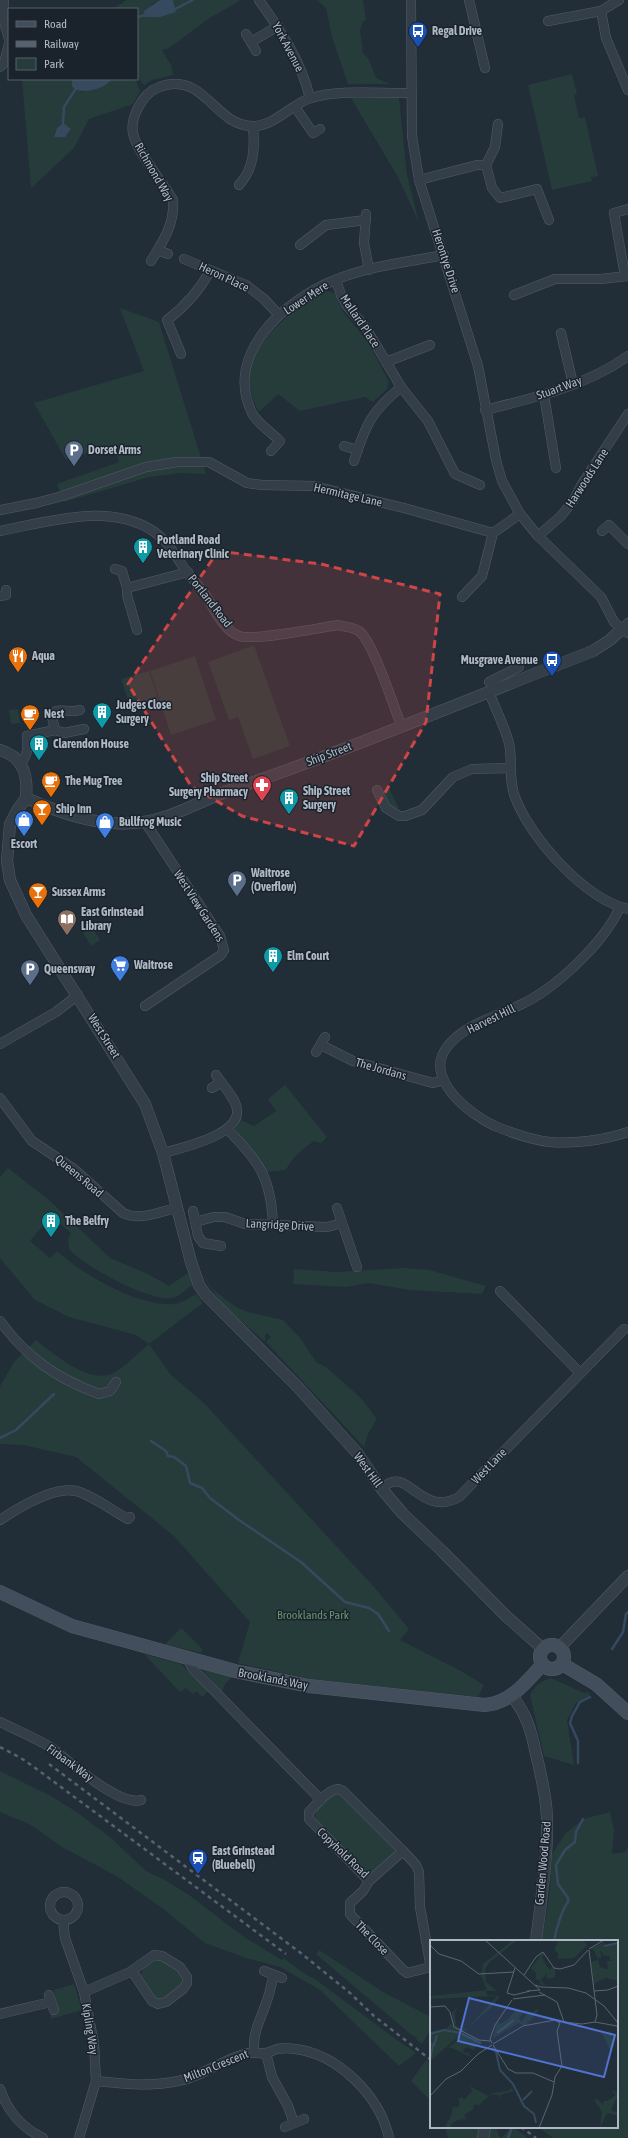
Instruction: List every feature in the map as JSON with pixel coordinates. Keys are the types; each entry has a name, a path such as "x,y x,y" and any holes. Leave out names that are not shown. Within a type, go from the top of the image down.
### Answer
{"main road":[{"name":"Brooklands Way","path":"0,1592 72,1626 235,1671 316,1687 485,1705 500,1703 512,1696 543,1664"},
{"path":"554,1645 560,1647 564,1658 562,1664 556,1668 549,1668 543,1664 541,1659 543,1649 554,1645"},
{"path":"562,1664 596,1684 628,1713"}],"street":[{"path":"4,0 3,18 8,36"},
{"name":"York Avenue","path":"259,0 278,26 300,67 310,98"},
{"name":"Herontye Drive","path":"411,0 412,136 419,180 478,366 485,410 502,481 520,514"},
{"path":"470,0 485,68"},
{"path":"548,21 601,11 619,0"},
{"path":"601,11 606,38 628,90"},
{"path":"256,51 249,38 278,26"},
{"path":"0,67 4,62 8,48"},
{"name":"Richmond Way","path":"152,261 172,222 173,200 137,144 133,132 134,119 143,100 150,92 161,86 184,84 196,88 225,116 239,125 253,127"},
{"path":"239,185 247,177 252,162 254,145 253,127 266,123 310,98 329,94 411,93"},
{"path":"296,107 313,133 320,129"},
{"path":"498,124 495,147 486,165 492,188 500,198 537,189 548,220"},
{"path":"419,180 477,165 486,165"},
{"path":"514,295 555,279 600,279 626,276 614,213 628,209"},
{"path":"300,245 326,225 366,217 364,243 368,270"},
{"path":"158,250 168,254"},
{"name":"Lower Mere","path":"271,451 280,441 253,414 244,388 246,364 253,349 279,315 294,303 323,285 336,280 368,270 444,255"},
{"name":"Heron Place","path":"184,259 246,285 264,299 279,315"},
{"path":"182,354 168,320 182,309 200,290 210,271"},
{"name":"Mallard Place","path":"336,280 341,295 347,306 366,328 401,387 428,421 455,474 480,485"},
{"path":"562,333 573,384"},
{"path":"386,362 430,346"},
{"name":"Stuart Way","path":"485,410 544,395 611,368 628,356"},
{"path":"354,461 370,418 380,404 401,387"},
{"path":"544,395 556,468"},
{"name":"Harwoods Lane","path":"538,536 561,516 573,501 582,484 628,414"},
{"path":"344,446 358,450"},
{"name":"Hermitage Lane","path":"0,510 56,498 146,467 177,462 209,462 247,483 262,485 314,486 404,508 493,533"},
{"path":"462,597 482,576 493,533 520,514 538,536 601,597 614,622 626,628"},
{"name":"Portland Road","path":"0,531 82,517 119,518 154,532 168,544 188,572 198,583 225,625 239,636 261,637 338,626 350,627 359,632 371,648 402,727"},
{"path":"608,525 628,544"},
{"path":"116,569 122,571 137,630"},
{"path":"127,588 188,572"},
{"name":"Ship Street","path":"26,798 67,815 119,824 145,822 168,816 219,794 402,727 506,679 593,651 626,628"},
{"path":"506,679 519,667"},
{"path":"489,687 509,744 510,768 514,795 521,811 546,848 571,875 601,899 624,908"},
{"path":"56,730 53,714 63,710 74,712 80,710"},
{"path":"21,763 25,759 28,750 27,736 56,730 64,733 84,728"},
{"path":"0,750 9,753 21,763 25,771 27,785 26,798"},
{"path":"377,790 386,808 399,816 405,816 422,810 453,777 472,769 510,768"},
{"name":"West Street","path":"26,798 10,824 7,861 10,880 26,915 145,1104 164,1153 176,1208 199,1285"},
{"name":"West View Gardens","path":"145,822 220,936 224,950 221,955 146,1006"},
{"name":"Harvest Hill","path":"624,908 582,959 543,993 471,1027 456,1037 447,1047 441,1058 440,1066 449,1090 473,1112 494,1126 522,1136 550,1142 585,1140 628,1132"},
{"path":"0,1044 56,1012 78,996"},
{"name":"The Jordans","path":"321,1044 353,1061 432,1083 444,1080"},
{"path":"164,1153 199,1144 228,1130 237,1117 235,1104 218,1079 212,1088"},
{"name":"Queens Road","path":"0,1098 32,1141 74,1169 123,1214 131,1217 140,1217 176,1208"},
{"path":"228,1130 247,1150 263,1175 272,1201 273,1224"},
{"path":"337,1208 357,1267"},
{"path":"193,1211 198,1236 203,1243 221,1246"},
{"name":"Langridge Drive","path":"195,1222 220,1217 245,1224 327,1227 342,1223"},
{"name":"West Hill","path":"199,1285 211,1301 260,1348 312,1402 358,1454 381,1488 403,1514 442,1550 491,1602 543,1649"},
{"path":"500,1291 580,1373"},
{"path":"0,1321 29,1356 58,1377 99,1394 110,1391 116,1382"},
{"name":"West Lane","path":"381,1488 392,1482 400,1481 425,1499 443,1503 459,1497 624,1329"},
{"path":"0,1520 28,1504 60,1491 69,1490 79,1492 128,1519 130,1517"},
{"path":"560,1647 628,1576"},
{"path":"191,1659 190,1664 193,1669 321,1800"},
{"name":"Garden Wood Road","path":"512,1696 523,1709 530,1726 541,1771 546,1804 546,1861 536,1940"},
{"name":"Firbank Way","path":"0,1722 48,1746 112,1792 133,1801 141,1800"},
{"name":"Copyhold Road","path":"333,1790 343,1791 403,1852 369,1881 309,1819 309,1812 321,1800 333,1790"},
{"name":"The Close","path":"403,1852 416,1865 419,1872 420,1907 430,1962"},
{"name":"The Close","path":"369,1881 363,1891 350,1903 350,1914 403,1970 408,1972 430,1968"},
{"name":"Kipling Way","path":"62,1920 65,1938 84,1992 92,2025 96,2081 79,2138"},
{"path":"84,1992 132,1971 154,1955 162,1956 183,1970 187,1977 187,1983 183,1990 166,2002 158,2004 152,2001 132,1971"},
{"path":"254,2051 253,2037 256,2026 278,1977 264,1972"},
{"path":"0,2014 51,2002"},
{"name":"Milton Crescent","path":"96,2081 129,2085 177,2081 207,2072 230,2058 254,2051 266,2053 284,2048 306,2051 331,2062 344,2070 354,2079 372,2101 382,2117 389,2138"},
{"path":"266,2053 275,2085 288,2106 294,2123"},
{"path":"0,2089 9,2110 17,2120 43,2138"},
{"path":"285,2127 304,2119"},
{"path":"483,2138 485,2128"}],"highlighted area":[{"path":"218,551 321,564 440,594 426,722 354,846 242,816 191,786 128,684"}],"green space":[{"path":"127,0 160,0 150,5 176,11 173,0 241,0 208,19 169,48 162,50 172,67 173,75 152,80 144,85 138,77 138,8 114,8"},
{"path":"317,0 363,0 366,20 363,21 360,30 363,53 369,60 376,78 390,84 348,84 332,37 326,8"},
{"path":"572,74 577,94 574,95 579,118 585,117 598,176 591,177 592,181 552,190 528,85"},
{"path":"22,80 72,80 72,86 75,90 82,92 110,80 135,80 140,91 133,104 89,119 74,148 31,188","holes":["61,124 67,126 70,131 66,136 54,134"]},
{"path":"351,98 399,98 407,175 419,223 398,177"},
{"path":"324,291 329,291 335,294 343,312 367,340 389,382 387,389 373,402 365,397 300,411 278,394 259,412 249,384 251,365 255,354 262,343 281,322 303,304"},
{"path":"120,308 159,322 206,474 179,473 149,477 64,502 57,484 119,462 113,445 66,460 34,403 144,371"},
{"path":"254,645 290,746 253,759 238,717 229,720 208,662"},
{"path":"195,656 216,720 171,735 150,671"},
{"path":"149,671 159,701 131,708 121,679"},
{"path":"18,709 20,723 11,724 9,710"},
{"path":"389,788 399,809 392,807 384,798 386,790"},
{"path":"92,927 100,940 91,946 83,933"},
{"path":"285,1085 327,1137 321,1143 314,1141 306,1147 294,1157 286,1170 267,1172 250,1147 237,1134 235,1129 241,1120 254,1126 276,1111 268,1099"},
{"path":"8,1168 48,1199 110,1258 148,1274 169,1286 188,1273 193,1284 172,1298 162,1298 133,1289 102,1273 69,1249 68,1239 71,1233 51,1216 30,1241 50,1258 57,1251 96,1279 128,1295 144,1300 160,1304 174,1304 196,1294 203,1303 149,1344 136,1335 69,1317 35,1300 0,1258 0,1177"},
{"path":"405,1268 429,1270 486,1286 482,1294 410,1290 368,1283 347,1287 293,1284 294,1269 336,1272"},
{"path":"202,1272 212,1289 236,1307 248,1312 283,1320 301,1339 316,1362 326,1367 361,1398 377,1419 368,1434 364,1447 266,1342 271,1337 267,1333 264,1337 266,1339 264,1341 237,1318 214,1292 207,1282"},
{"name":"Brooklands Park","path":"36,1340 74,1367 95,1375 106,1376 115,1372 149,1344 171,1375 204,1403 375,1588 409,1629 400,1640 461,1671 484,1685 478,1697 311,1679 238,1663 250,1622 174,1536 76,1457 23,1445 0,1444 0,1386 14,1362"},
{"path":"181,1628 202,1649 201,1653 165,1644"},
{"path":"144,1654 181,1664 208,1691 202,1697 197,1691 193,1694 186,1688 180,1692"},
{"path":"201,1668 232,1677 225,1684 222,1692"},
{"path":"551,1678 584,1693 589,1692 590,1696 576,1703 567,1720 574,1765 544,1756 530,1695 538,1684"},
{"path":"0,1771 49,1795 75,1811 110,1837 146,1871 165,1880 189,1895 244,1937 282,1960 283,1958 308,1976 315,1979 416,2053 399,2066 320,1990 280,1967 246,1958 205,1943 162,1908 118,1877 62,1847 31,1825 0,1812"},
{"path":"336,1794 344,1796 395,1849 395,1853 374,1872 367,1872 316,1822 315,1817 317,1809 323,1801"},
{"path":"610,1812 614,1830 612,1854 625,1852 628,1848 628,2138 553,2138 539,2128 618,2128 618,1940 542,1940 550,1890 552,1854 565,1834 583,1819"},
{"path":"319,1950 383,1992 430,2016 430,2031 422,2044 416,2039 417,2038 407,2032 316,1954"},
{"path":"159,1959 178,1970 183,1982 165,1999 156,2000 141,1977 141,1973 147,1964"},
{"path":"74,1984 82,2010 51,2019 50,2013 58,2010 54,1990"},
{"path":"426,2060 430,2063 430,2100 411,2081"},
{"path":"445,2128 496,2128 500,2138 448,2138"},
{"path":"511,2128 514,2128 528,2138 501,2138"}],"water":[{"path":"160,0 173,0 176,12 160,17 145,17 144,11"},
{"path":"72,80 111,80 100,88 85,91 75,90 72,86"},
{"path":"63,123 71,129 65,137 54,137 57,128"}],"waterway":[{"path":"175,9 193,0"},
{"path":"138,17 145,15"},
{"path":"63,123 64,107 75,90"},
{"path":"0,1438 16,1430 54,1394"},
{"path":"151,1441 166,1451 168,1456 174,1457 186,1466 190,1483 202,1488 210,1498 239,1520 301,1562 345,1602 369,1608 378,1614 389,1631"},
{"path":"612,1649 623,1632 626,1614 628,1612"},
{"path":"578,1763 578,1741 570,1723 572,1716 580,1702 590,1697"},
{"path":"554,1940 561,1915 568,1902 568,1898 558,1884 556,1865 565,1850 575,1842 576,1832 583,1819"},
{"path":"508,2138 512,2128"}],"railway":[{"path":"0,1747 21,1758 38,1770 286,1954"},
{"path":"49,1764 302,1954 350,1993 374,2016 430,2059"},
{"path":"522,2128 536,2138"}],"place":[{"name":"Regal Drive","path":"418,48"},
{"name":"Dorset Arms","path":"74,467"},
{"name":"Portland Road Veterinary Clinic","path":"143,564"},
{"name":"Aqua","path":"18,673"},
{"name":"Musgrave Avenue","path":"552,677"},
{"name":"Judges Close Surgery","path":"102,729"},
{"name":"Nest","path":"30,731"},
{"name":"Clarendon House","path":"39,761"},
{"name":"The Mug Tree","path":"51,798"},
{"name":"Ship Street Surgery Pharmacy","path":"262,802"},
{"name":"Ship Street Surgery","path":"289,815"},
{"name":"Ship Inn","path":"42,826"},
{"name":"Escort","path":"24,837"},
{"name":"Bullfrog Music","path":"105,839"},
{"name":"Waitrose (Overflow)","path":"237,897"},
{"name":"Sussex Arms","path":"38,909"},
{"name":"East Grinstead Library","path":"67,936"},
{"name":"Elm Court","path":"273,973"},
{"name":"Waitrose","path":"120,982"},
{"name":"Queensway","path":"30,986"},
{"name":"The Belfry","path":"51,1238"},
{"name":"East Grinstead (Bluebell)","path":"198,1875"}]}
